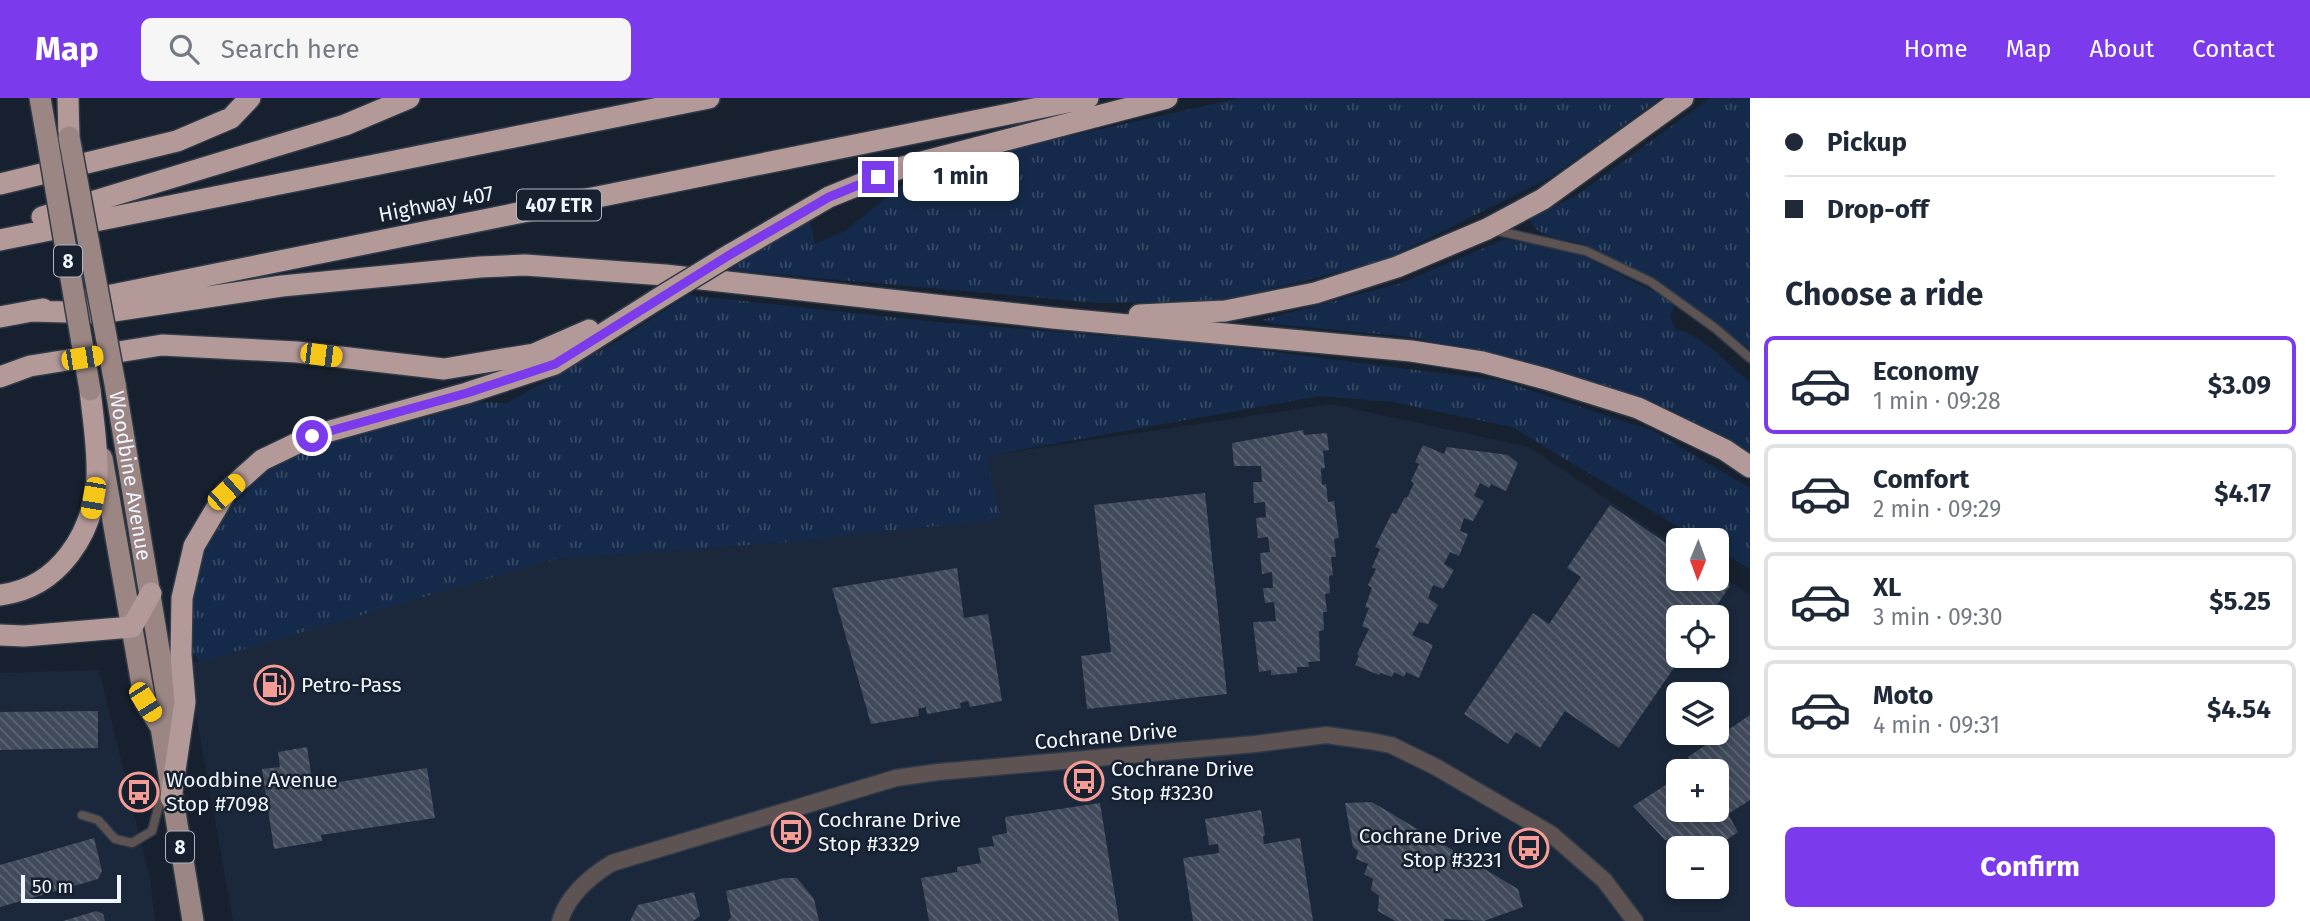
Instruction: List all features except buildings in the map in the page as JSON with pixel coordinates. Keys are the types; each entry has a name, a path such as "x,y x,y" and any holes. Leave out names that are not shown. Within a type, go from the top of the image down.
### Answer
{"highway":[{"path":"68,98 69,137"},
{"path":"0,184 177,141 231,118 250,98"},
{"path":"0,229 345,125 409,98"},
{"path":"0,240 709,98"},
{"name":"Highway 407","path":"0,317 1088,98"},
{"path":"171,798 185,702 181,654 182,598 194,546 226,492 262,460 312,436 467,393 555,364 731,254 829,197 903,167 1167,98"},
{"path":"1054,318 1226,311 1315,293 1397,267 1487,229 1542,199 1683,98"},
{"path":"30,311 100,313 282,286 480,267 525,265 665,275 1054,318 1411,351 1482,362 1638,408 1725,450 1750,467"},
{"path":"0,377 30,366 162,345 297,352 444,369 534,354 656,300"},
{"path":"0,595 32,586 54,572 71,553 85,528 97,476 90,390"},
{"path":"0,635 24,636 132,627 151,593"}],"main road":[{"name":"Woodbine Avenue","path":"40,98 145,702 161,727 193,921"},
{"name":"Woodbine Avenue","path":"62,98 151,593 169,710 161,727"}],"street":[{"name":"Cochrane Drive","path":"561,921 564,907 576,893 594,874 612,863 897,778 938,772 1258,744 1326,735 1391,746 1436,767 1500,803 1550,834 1577,855 1604,880 1635,921"}],"lane":[{"path":"1487,229 1586,251 1651,282 1715,328 1750,358"},
{"path":"82,815 98,820 115,839 132,843 152,831 168,774"}],"shaded area":[{"path":"1331,404 1529,447 1666,539 1666,592 1729,592 1729,581 1750,595 1750,921 233,921 187,665 555,559 779,543 1000,519 985,456"},
{"path":"99,670 150,878 155,921 0,921 0,673"}],"green space":[{"path":"1240,98 1661,98 1551,177 1385,260 1224,301 1098,303 729,270 764,245 810,221 815,244 845,231 911,178 1008,150"},
{"path":"1710,98 1750,98 1750,350 1653,282 1589,247 1546,235 1533,226 1529,218 1576,196"},
{"path":"1505,239 1575,252 1672,301 1674,305 1670,317 1675,329 1705,343 1750,383 1750,455 1678,413 1549,367 1410,337 1274,324 1262,320 1402,283"},
{"path":"688,295 937,322 1227,346 1502,381 1653,431 1750,488 1750,569 1729,556 1729,528 1680,528 1512,427 1393,402 1320,396 986,456 1001,519 779,543 555,559 199,662 196,656 193,656 191,616 194,573 226,510 274,465 334,442 480,402 507,403 618,341"}],"place":[{"name":"Petro-Pass","path":"274,685"},
{"name":"Cochrane Drive Stop #3230","path":"1084,781"},
{"name":"Woodbine Avenue Stop #7098","path":"139,792"},
{"name":"Cochrane Drive Stop #3329","path":"791,832"},
{"name":"Cochrane Drive Stop #3231","path":"1529,848"}],"route":[{"path":"312,436 467,393 555,364 731,254 829,197 878,177"}]}
